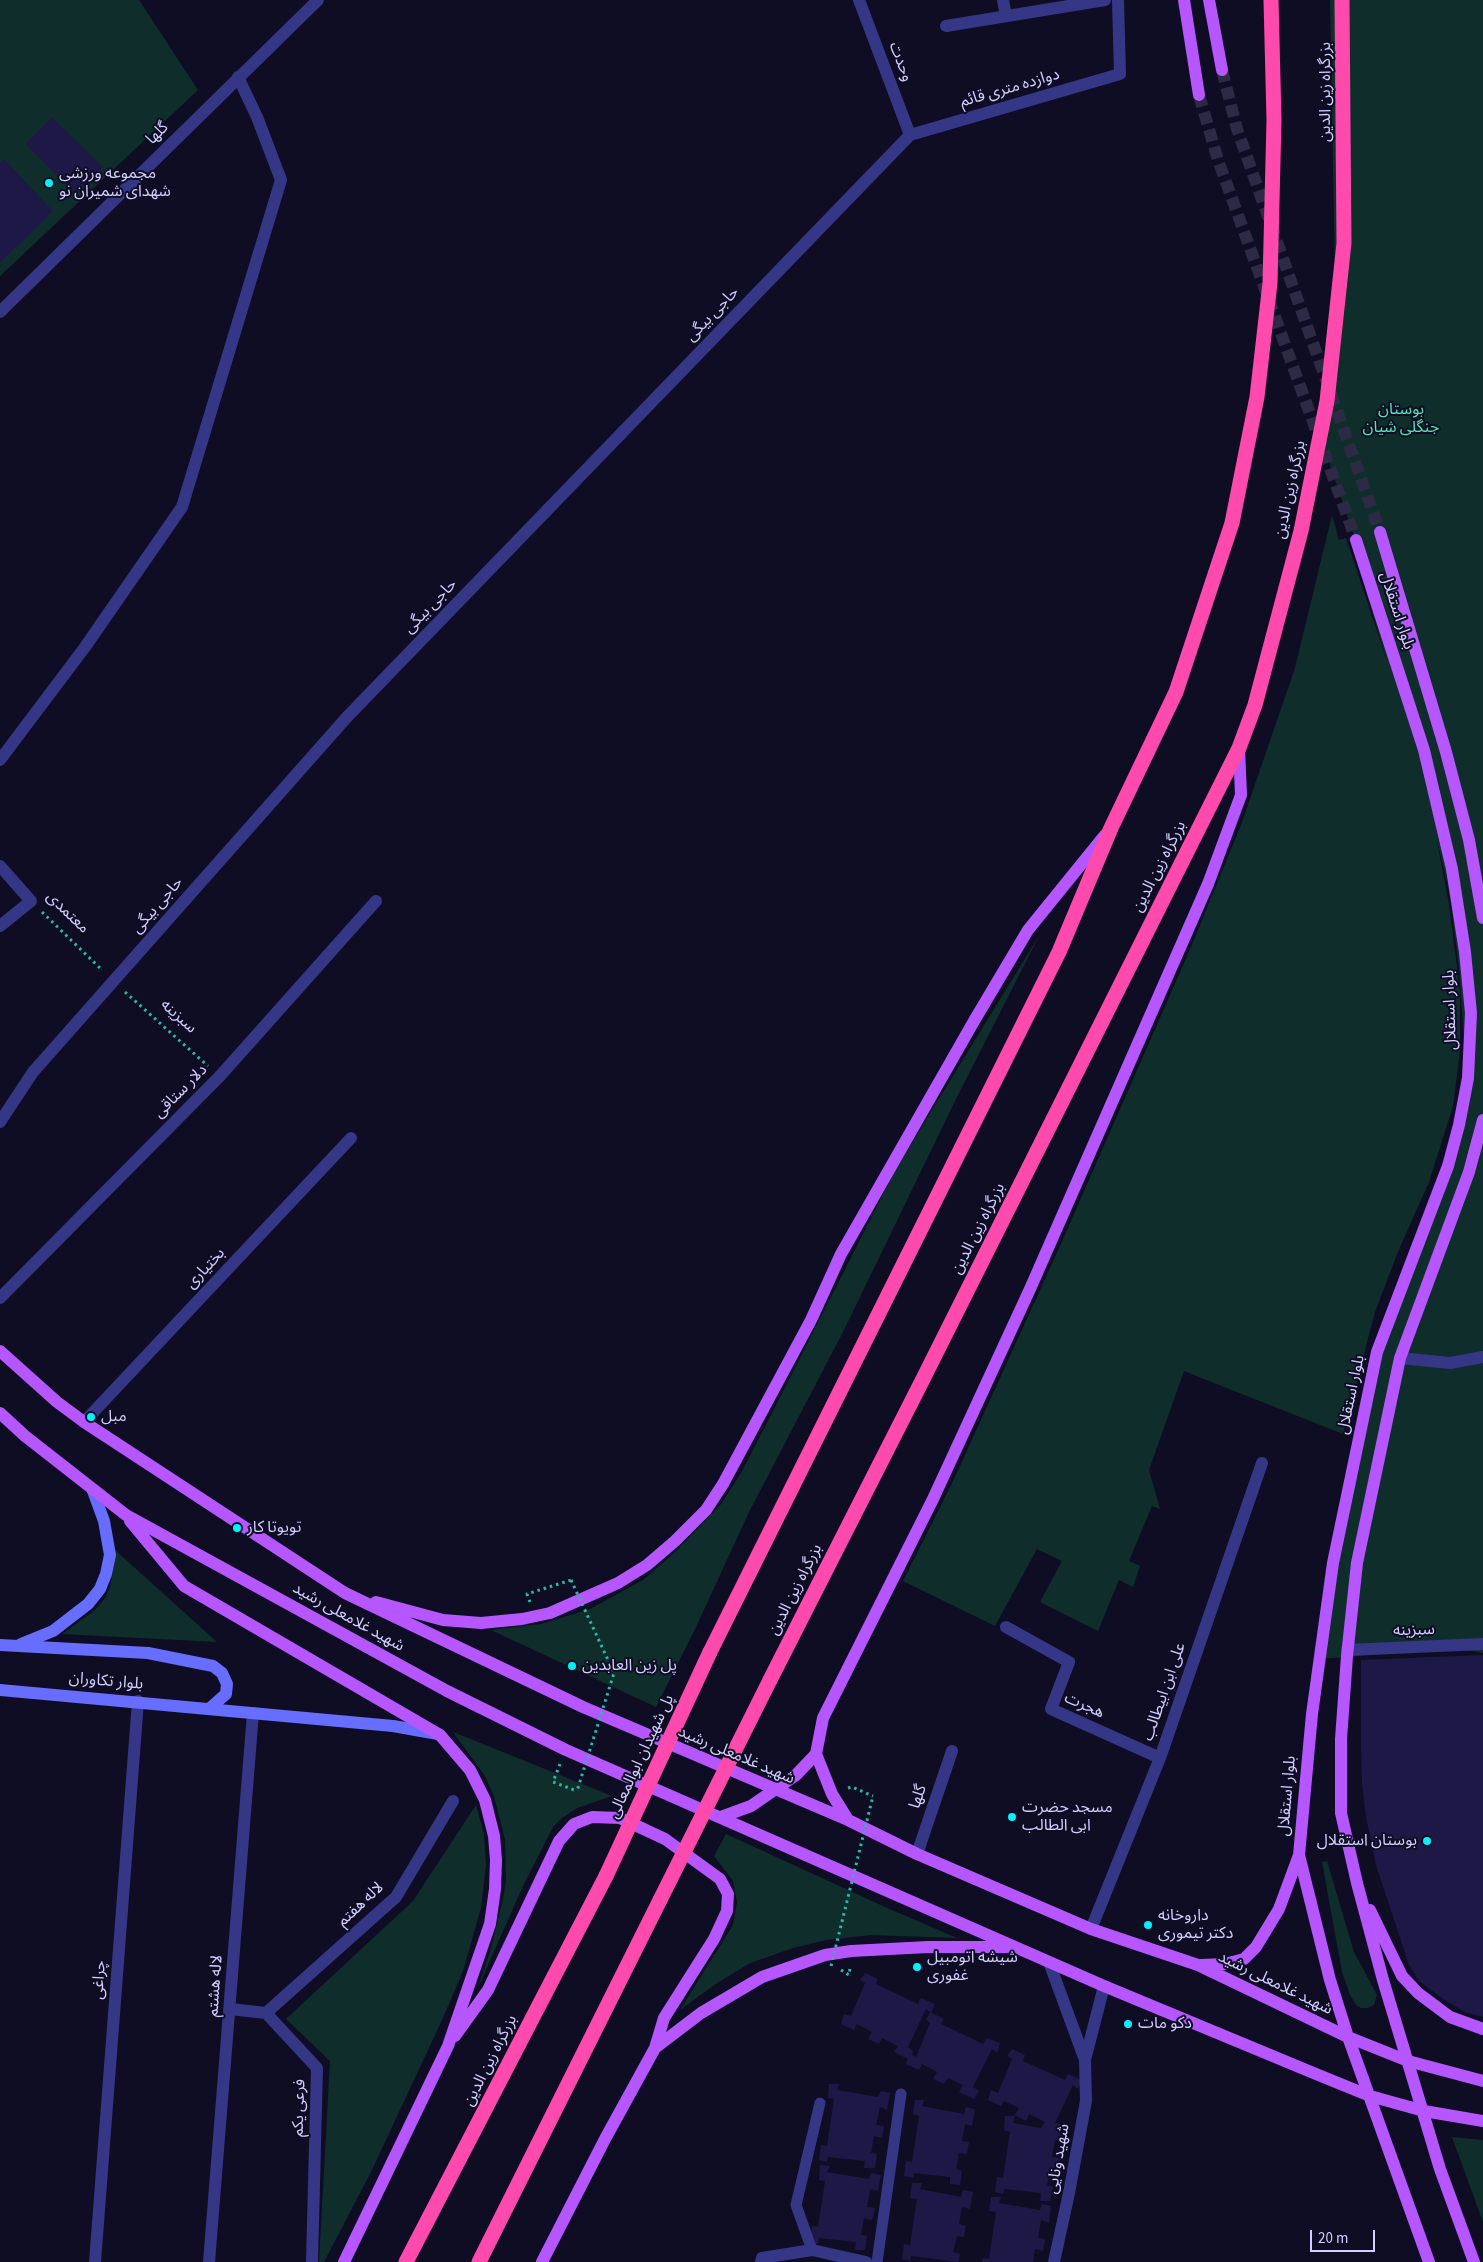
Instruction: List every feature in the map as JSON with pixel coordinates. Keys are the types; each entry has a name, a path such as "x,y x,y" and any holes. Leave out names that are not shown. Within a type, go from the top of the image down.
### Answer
{"highway":[{"path":"1111,828 1176,692 1232,523 1255,407 1270,283 1274,120 1271,0"},
{"name":"بزرگراه زین الدین","path":"479,2262 1239,748 1255,705 1301,531 1327,401 1344,243 1342,0"},
{"name":"پل شهیدان ابوالمعالی","path":"606,1876 710,1652 1059,952 1111,828"},
{"name":"بزرگراه زین الدین","path":"406,2262 606,1876"}],"main road":[{"path":"1184,0 1199,94"},
{"path":"1209,0 1222,70"},
{"name":"بلوار استقلال","path":"1380,532 1448,761 1468,840 1483,918"},
{"name":"بلوار استقلال","path":"1356,540 1424,750 1452,869 1465,952 1471,1013 1468,1078 1460,1125 1448,1166 1377,1352 1333,1563 1312,1714 1299,1855 1330,1980 1348,2037 1429,2262"},
{"path":"721,1817 751,1806 796,1775 816,1754 823,1718 933,1499 1030,1289 1208,884 1241,795 1239,748"},
{"path":"345,1593 443,1620 482,1623 522,1619 550,1613 618,1583 647,1565 675,1541 706,1510 723,1484 811,1320 841,1254 925,1103 1028,930 1111,828"},
{"path":"1474,2262 1440,2169 1357,1883 1341,1813 1341,1739 1347,1650 1357,1564 1400,1358 1470,1172 1483,1120"},
{"name":"شهید غلامعلی رشید","path":"0,1351 57,1402 84,1422 345,1593 582,1707 848,1820 917,1854 1091,1929 1198,1965 1348,2037 1408,2061 1483,2081"},
{"name":"شهید غلامعلی رشید","path":"0,1413 25,1436 126,1515 447,1691 566,1750 1104,1986 1370,2096 1424,2111 1483,2121"},
{"path":"17,1645 53,1631 88,1604 100,1589 106,1574 110,1555 104,1521 93,1491"},
{"path":"126,1515 184,1586 440,1735 470,1770 485,1800 494,1836 496,1860 495,1890 490,1924 448,2046 344,2262"},
{"path":"0,1645 148,1654 213,1666 222,1674 227,1684 226,1694 210,1709"},
{"name":"بلوار تکاوران","path":"0,1690 138,1701 393,1726 440,1735"},
{"path":"816,1754 832,1794 848,1820"},
{"path":"448,2046 488,1990 560,1840 574,1824 592,1817 620,1818 665,1839 720,1879 728,1894 727,1911 714,1939 664,2018 655,2048 605,2138 542,2262"},
{"path":"1198,1965 1224,1964 1244,1958 1256,1947 1278,1909 1299,1855"},
{"path":"1357,1883 1402,1976 1418,1993 1442,2011 1483,2030"},
{"path":"655,2048 701,2013 762,1977 825,1955 851,1951 928,1947 1014,1947"}],"street":[{"name":"گلها","path":"0,312 318,0"},
{"name":"وحدت","path":"859,0 910,134"},
{"path":"1003,0 1006,16"},
{"path":"946,26 1105,0"},
{"name":"دوازده متری قائم","path":"910,134 1120,74 1118,0"},
{"path":"0,760 86,647 182,507 280,180 257,117 238,77"},
{"name":"حاجی بیگی","path":"0,1122 33,1072 347,717 910,134"},
{"name":"معتمدی","path":"0,866 32,902"},
{"name":"دلار ستاقی","path":"0,1298 220,1076 376,901"},
{"path":"0,926 32,902"},
{"name":"بختیاری","path":"84,1422 352,1138"},
{"path":"1400,1358 1450,1363 1483,1357"},
{"name":"علی ابن ابیطالب","path":"1091,1929 1160,1758 1262,1462"},
{"name":"هجرت","path":"1006,1627 1069,1662 1051,1709 1160,1758"},
{"name":"سبزینه","path":"1347,1650 1483,1644"},
{"name":"چراغی","path":"95,2262 138,1701"},
{"name":"لاله هشتم","path":"209,2262 253,1713"},
{"name":"گلها","path":"917,1854 952,1751"},
{"name":"لاله هفتم","path":"266,2013 396,1897 453,1801"},
{"name":"شهید ونایی","path":"1049,1962 1085,2060"},
{"name":"شهید ونایی","path":"1054,2262 1086,2101 1085,2060 1104,1986"},
{"path":"230,2009 266,2013"},
{"name":"فرعی یکم","path":"266,2013 318,2068 312,2261"},
{"path":"761,2262 762,2258 812,2250 866,2262"}],"lane":[{"path":"877,2262 902,2094"},
{"path":"812,2250 796,2205 820,2103"}],"path":[{"name":"معتمدی","path":"32,902 114,982"},
{"name":"سبزینه","path":"114,982 220,1076"},
{"path":"527,1594 570,1580 614,1673 577,1791 553,1782"},
{"path":"831,1966 873,1796 852,1787"}],"green space":[{"name":"مجموعه ورزشی شهدای شمیران نو","path":"0,0 139,0 198,90 0,276"},
{"name":"بوستان جنگلی شیان","path":"1330,0 1483,0 1483,1653 1457,1648 1320,1659 1332,1561 1388,1329 1452,1167 1460,1108 1464,1041 1459,968 1449,891 1436,836 1449,904 1460,991 1460,1051 1453,1106 1429,1182 1397,1254 1375,1312 1343,1434 1184,1371 1149,1470 1160,1509 1152,1506 1129,1561 1140,1566 1133,1587 1119,1580 1098,1631 1040,1602 1062,1561 1037,1549 995,1626 903,1581 955,1477 1060,1246 1191,947 1241,825 1295,668 1332,515 1339,540 1346,538 1388,664 1368,598 1355,539 1318,429 1335,280"},
{"path":"1040,934 957,1097 843,1332 750,1510 696,1627 656,1707 491,1630 541,1624 590,1609 643,1580 674,1553 721,1504 741,1473 896,1169"},
{"path":"115,1550 217,1642 62,1634 95,1610 105,1598 110,1587"},
{"path":"453,1732 612,1796 577,1808 553,1827 522,1888 477,1990 491,1948 503,1899 506,1880 505,1840 494,1796 485,1776"},
{"path":"476,1805 484,1834 486,1865 481,1908 463,1971 371,2172 324,2262 319,2262 330,2061 286,2019 413,1901"},
{"path":"726,1834 957,1938 870,1935 826,1940 793,1948 750,1963 717,1983 680,2010 733,1925 737,1902 733,1881 714,1856"},
{"path":"1327,1861 1354,1952 1377,1995 1374,2005 1368,2008 1361,2008 1356,2005 1350,1995 1342,1972 1322,1862"},
{"path":"1452,2137 1483,2140 1483,2222"}],"building":[{"path":"52,117 103,167 76,194 25,144"},
{"path":"4,159 53,211 0,263 0,163"},
{"name":"بوستان استقلال","path":"1483,1655 1483,2017 1465,2012 1443,1999 1419,1981 1409,1965 1376,1865 1366,1817 1362,1784 1361,1660"},
{"path":"865,1973 878,1979 876,1984 918,2004 921,1998 935,2004 931,2013 944,2019 941,2024 983,2044 987,2038 1000,2043 997,2053 992,2049 973,2087 979,2091 974,2099 959,2092 963,2085 948,2078 944,2084 933,2079 937,2072 922,2064 919,2070 906,2064 908,2059 894,2052 898,2046 882,2038 879,2044 868,2039 872,2032 857,2024 854,2030 841,2024 844,2014 851,2016 865,1983 860,1980","holes":["926,2009 930,2012 926,2020 930,2023 916,2057 912,2055 913,2051 908,2047"]},
{"path":"1012,2049 1025,2055 1023,2061 1065,2080 1068,2074 1082,2080 1078,2089 1073,2085 1055,2123 1066,2125 1063,2142 1055,2140 1052,2157 1060,2158 1057,2171 1050,2169 1047,2185 1053,2187 1050,2201 1040,2201 1041,2193 1005,2189 1003,2194 995,2192 997,2177 1003,2178 1010,2132 1004,2130 1005,2116 1015,2116 1013,2123 1041,2128 1045,2122 1029,2114 1026,2121 1015,2115 1019,2108 1004,2101 1001,2106 988,2100 991,2090 998,2093 1012,2059 1007,2056"},
{"path":"829,2084 839,2084 837,2090 878,2097 881,2091 890,2093 887,2110 880,2107 876,2125 884,2126 882,2138 874,2136 871,2153 877,2154 875,2168 864,2168 865,2161 828,2157 827,2162 819,2160 821,2145 827,2146 834,2099 828,2098"},
{"path":"915,2100 924,2100 922,2106 964,2114 966,2107 975,2109 972,2126 965,2124 962,2141 969,2142 967,2154 959,2153 956,2169 962,2171 960,2185 950,2184 950,2177 914,2173 913,2178 904,2176 906,2161 912,2162 919,2116 913,2114"},
{"path":"820,2165 830,2166 827,2172 869,2179 871,2173 881,2175 878,2191 870,2189 867,2207 875,2208 872,2220 864,2218 861,2235 867,2236 865,2250 855,2250 856,2242 819,2238 818,2244 810,2242 812,2226 818,2227 825,2181 819,2180"},
{"path":"912,2183 922,2183 920,2189 961,2197 963,2190 973,2192 970,2209 962,2207 959,2224 966,2226 964,2237 957,2236 953,2252 960,2254 958,2262 911,2256 910,2261 902,2259 904,2244 910,2245 917,2199 910,2198"},
{"path":"991,2197 1001,2197 999,2203 1040,2210 1042,2204 1051,2206 1049,2223 1041,2220 1038,2238 1045,2239 1043,2251 1035,2249 1033,2262 982,2262 983,2258 989,2259 996,2212 989,2211"}],"tunnel":[{"path":"1222,70 1237,129 1380,532"},
{"path":"1199,95 1218,160 1356,540"}],"place":[{"name":"مجموعه ورزشی شهدای شمیران نو","path":"49,183"},
{"name":"مبل","path":"91,1417"},
{"name":"تویوتا کار","path":"237,1528"},
{"name":"پل زین العابدین","path":"572,1666"},
{"name":"مسجد حضرت ابی الطالب","path":"1012,1817"},
{"name":"بوستان استقلال","path":"1427,1841"},
{"name":"داروخانه دکتر تیموری","path":"1148,1925"},
{"name":"شیشه اتومبیل غفوری","path":"917,1967"},
{"name":"دکو مات","path":"1128,2024"}]}
